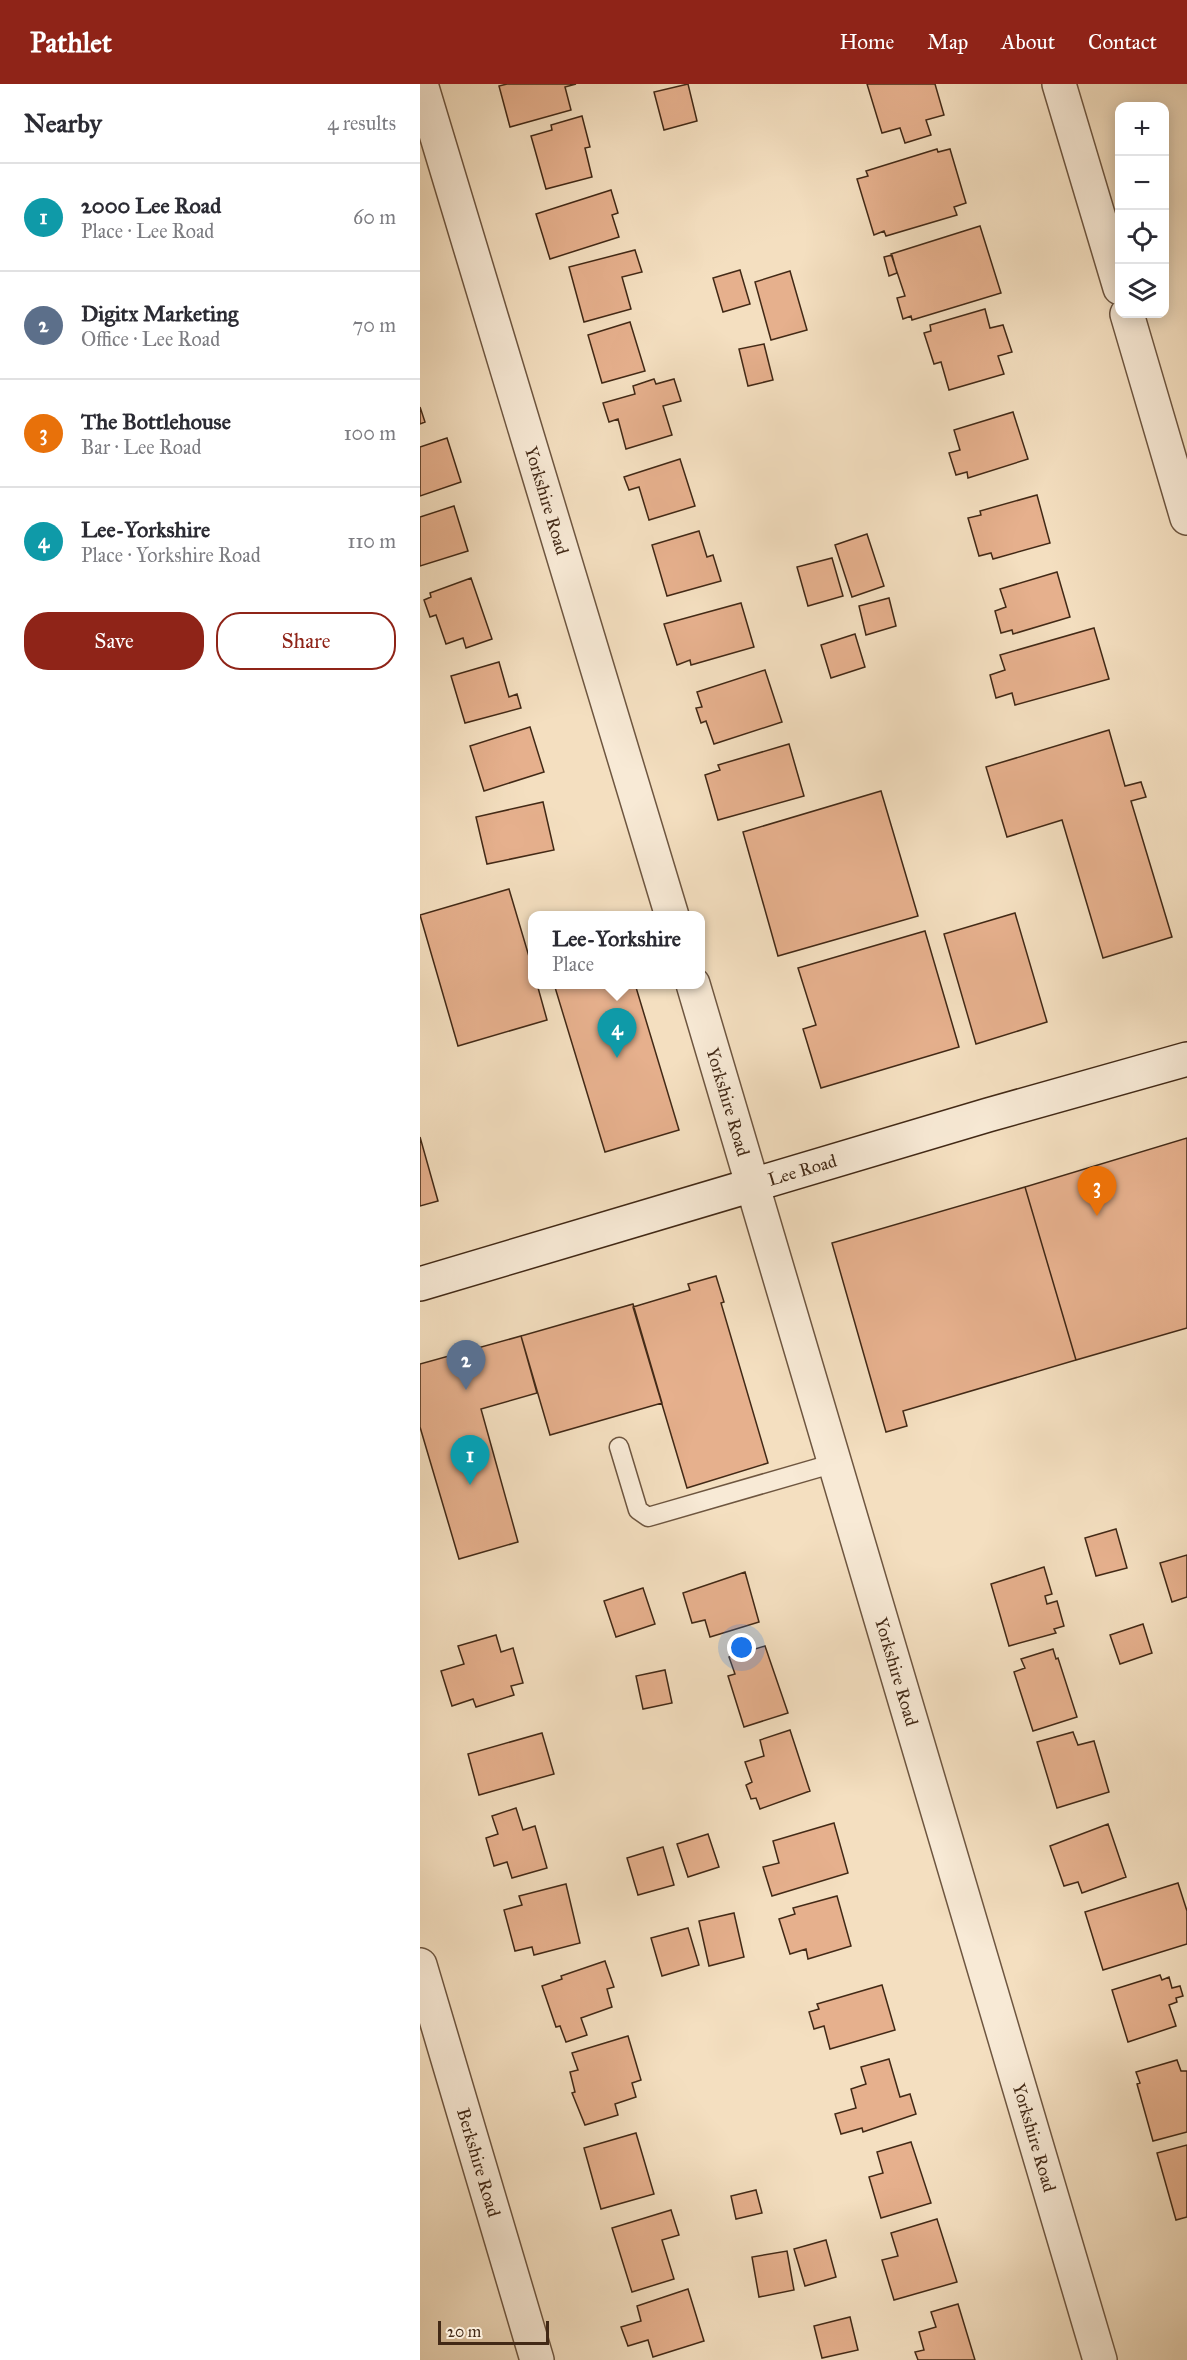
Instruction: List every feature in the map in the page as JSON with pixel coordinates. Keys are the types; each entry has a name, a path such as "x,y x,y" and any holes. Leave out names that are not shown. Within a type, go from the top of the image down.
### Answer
{"street":[{"name":"Yorkshire Road","path":"422,84 671,911"},
{"path":"1059,84 1115,274"},
{"path":"1128,318 1187,518"},
{"name":"Yorkshire Road","path":"694,989 1100,2360"},
{"name":"Lee Road","path":"420,1284 1187,1059"},
{"name":"Berkshire Road","path":"420,1965 537,2360"}],"lane":[{"path":"619,1447 638,1510 648,1517 835,1463"}],"building":[{"path":"576,84 565,87 571,110 510,127 499,86"},
{"path":"688,84 697,121 664,130 654,92"},
{"path":"867,84 935,84 944,115 926,120 931,135 905,143 900,128 882,133"},
{"path":"582,116 590,147 585,148 592,177 546,189 531,136 552,130 551,125"},
{"path":"937,149 938,152 950,149 966,203 954,207 957,215 886,236 884,231 874,235 857,179 868,176 866,171"},
{"path":"611,190 618,213 612,215 619,237 550,259 536,214"},
{"path":"980,226 1001,293 912,320 911,316 903,319 897,298 905,296 891,254"},
{"path":"635,250 642,272 622,277 631,309 584,322 569,267"},
{"path":"892,255 897,273 889,276 884,257"},
{"path":"740,270 750,304 723,312 713,278"},
{"path":"790,271 807,330 771,340 755,282"},
{"path":"985,309 990,328 1003,325 1012,352 998,356 1004,374 949,390 941,362 934,364 924,333 931,331 930,325"},
{"path":"630,322 645,371 602,383 588,335"},
{"path":"764,344 773,380 748,386 739,349"},
{"path":"654,379 656,384 674,379 681,401 663,406 672,435 626,449 618,419 609,422 603,403 635,394 633,386"},
{"path":"420,407 425,422 420,424"},
{"path":"1013,412 1028,459 968,478 967,472 956,475 949,453 960,450 954,430"},
{"path":"447,438 461,482 420,496 420,447"},
{"path":"680,459 695,506 649,520 639,487 629,490 624,477"},
{"path":"1037,495 1050,543 993,559 991,553 979,556 968,518 981,515 980,511"},
{"path":"454,506 468,551 420,566 420,517"},
{"path":"699,531 707,557 713,555 721,581 667,596 652,545"},
{"path":"867,534 884,586 852,597 835,545"},
{"path":"832,558 843,596 808,606 797,567"},
{"path":"1057,572 1070,617 1013,634 1012,630 1001,633 995,611 1006,607 1000,589"},
{"path":"471,578 492,639 466,648 463,638 446,644 436,615 430,617 424,600 431,597 430,593"},
{"path":"889,598 896,626 866,635 859,606"},
{"path":"741,603 754,647 691,665 690,660 677,665 664,624"},
{"path":"1094,628 1109,679 1015,705 1012,693 996,698 990,675 1005,670 1000,655"},
{"path":"855,634 865,667 831,678 821,645"},
{"path":"499,662 509,697 517,694 521,708 465,723 451,676"},
{"path":"765,670 782,722 714,744 706,721 701,723 696,708 702,707 697,692"},
{"path":"530,727 544,772 484,791 470,746"},
{"path":"1109,730 1125,786 1141,782 1146,797 1131,801 1172,937 1103,958 1062,820 1007,837 986,767"},
{"path":"789,744 804,796 718,820 705,775 720,770 718,765"},
{"path":"881,791 918,916 778,956 743,832"},
{"path":"543,802 554,850 487,864 476,817"},
{"path":"509,889 528,953 528,989 538,989 547,1020 458,1046 420,915"},
{"path":"1015,913 1047,1022 976,1044 944,934"},
{"path":"925,931 959,1047 821,1088 803,1029 816,1025 798,968"},
{"path":"556,989 637,989 679,1130 605,1152"},
{"path":"420,1137 438,1201 420,1206"},
{"path":"1187,1138 1187,1328 1076,1360 1025,1187"},
{"path":"1025,1187 1076,1360 903,1411 907,1426 886,1432 832,1243"},
{"path":"716,1276 724,1302 721,1303 768,1463 687,1488 633,1307 690,1290 688,1284"},
{"path":"633,1304 662,1403 550,1435 521,1336"},
{"path":"521,1336 537,1393 481,1409 518,1542 459,1559 420,1427 420,1364"},
{"path":"1116,1529 1127,1568 1096,1576 1085,1538"},
{"path":"1187,1555 1187,1597 1172,1602 1160,1563"},
{"path":"1044,1567 1052,1594 1045,1596 1047,1604 1057,1601 1064,1626 1054,1629 1056,1633 1009,1646 991,1584"},
{"path":"745,1572 759,1622 710,1637 705,1620 692,1623 683,1593"},
{"path":"643,1588 655,1624 616,1637 604,1601"},
{"path":"1143,1624 1152,1653 1120,1664 1110,1635"},
{"path":"496,1635 501,1652 513,1648 523,1683 511,1686 514,1695 476,1707 473,1699 452,1706 441,1671 464,1664 458,1646"},
{"path":"765,1646 788,1713 744,1727 728,1676 735,1674 729,1657"},
{"path":"1053,1649 1077,1717 1033,1731 1014,1672 1025,1668 1021,1659"},
{"path":"665,1670 672,1703 643,1709 636,1676"},
{"path":"790,1730 810,1791 760,1809 756,1798 751,1799 746,1785 752,1782 745,1762 764,1756 760,1740"},
{"path":"1073,1732 1078,1745 1094,1741 1109,1792 1057,1808 1037,1742"},
{"path":"542,1733 554,1774 479,1795 468,1754"},
{"path":"516,1808 523,1830 535,1826 547,1868 512,1878 507,1862 494,1866 486,1838 498,1834 492,1816"},
{"path":"834,1823 848,1873 772,1896 763,1867 779,1863 773,1841"},
{"path":"1108,1824 1126,1877 1082,1893 1078,1882 1064,1886 1050,1846"},
{"path":"708,1834 719,1867 688,1877 677,1844"},
{"path":"663,1847 674,1885 638,1895 627,1858"},
{"path":"1178,1883 1187,1911 1187,1944 1103,1970 1085,1912"},
{"path":"566,1884 580,1943 534,1955 532,1947 515,1951 504,1910 522,1905 519,1896"},
{"path":"837,1896 851,1946 808,1959 806,1949 790,1954 779,1919 795,1914 793,1908"},
{"path":"734,1913 744,1957 709,1966 699,1921"},
{"path":"688,1928 699,1965 662,1976 651,1938"},
{"path":"605,1961 614,1987 607,1989 612,2007 581,2018 587,2035 566,2042 560,2026 556,2027 542,1986 562,1979 561,1976"},
{"path":"1160,1975 1162,1980 1169,1977 1172,1988 1180,1986 1183,1996 1176,1998 1177,2002 1169,2005 1176,2026 1128,2042 1112,1990"},
{"path":"882,1985 895,2030 830,2049 824,2026 814,2029 809,2012 819,2009 817,2004"},
{"path":"628,2036 641,2080 632,2083 636,2097 615,2104 618,2115 585,2125 572,2093 575,2092 570,2072 578,2070 572,2053"},
{"path":"889,2059 900,2097 910,2094 916,2114 863,2132 862,2128 841,2134 835,2114 856,2108 851,2089 866,2084 861,2067"},
{"path":"1177,2060 1181,2071 1187,2071 1187,2132 1153,2141 1137,2084 1140,2083 1136,2072"},
{"path":"636,2133 654,2194 601,2209 584,2148"},
{"path":"911,2142 931,2203 881,2218 869,2177 883,2173 877,2152"},
{"path":"1187,2145 1187,2217 1176,2220 1157,2153"},
{"path":"756,2190 762,2213 736,2219 731,2196"},
{"path":"671,2210 679,2235 662,2240 674,2279 632,2292 612,2228"},
{"path":"937,2219 957,2282 894,2300 882,2260 898,2256 891,2233"},
{"path":"826,2240 836,2277 805,2286 794,2249"},
{"path":"787,2251 794,2290 759,2297 752,2257"},
{"path":"688,2289 704,2341 653,2357 648,2340 628,2346 621,2327 641,2321 637,2306"},
{"path":"958,2304 975,2360 918,2360 915,2352 924,2350 919,2332 936,2327 931,2312"},
{"path":"850,2317 858,2350 822,2358 814,2326"}],"place":[{"name":"Lee-Yorkshire","path":"617,1058"},
{"name":"The Bottlehouse","path":"1097,1216"},
{"name":"Digitx Marketing","path":"466,1390"},
{"name":"2000 Lee Road","path":"470,1485"}]}
